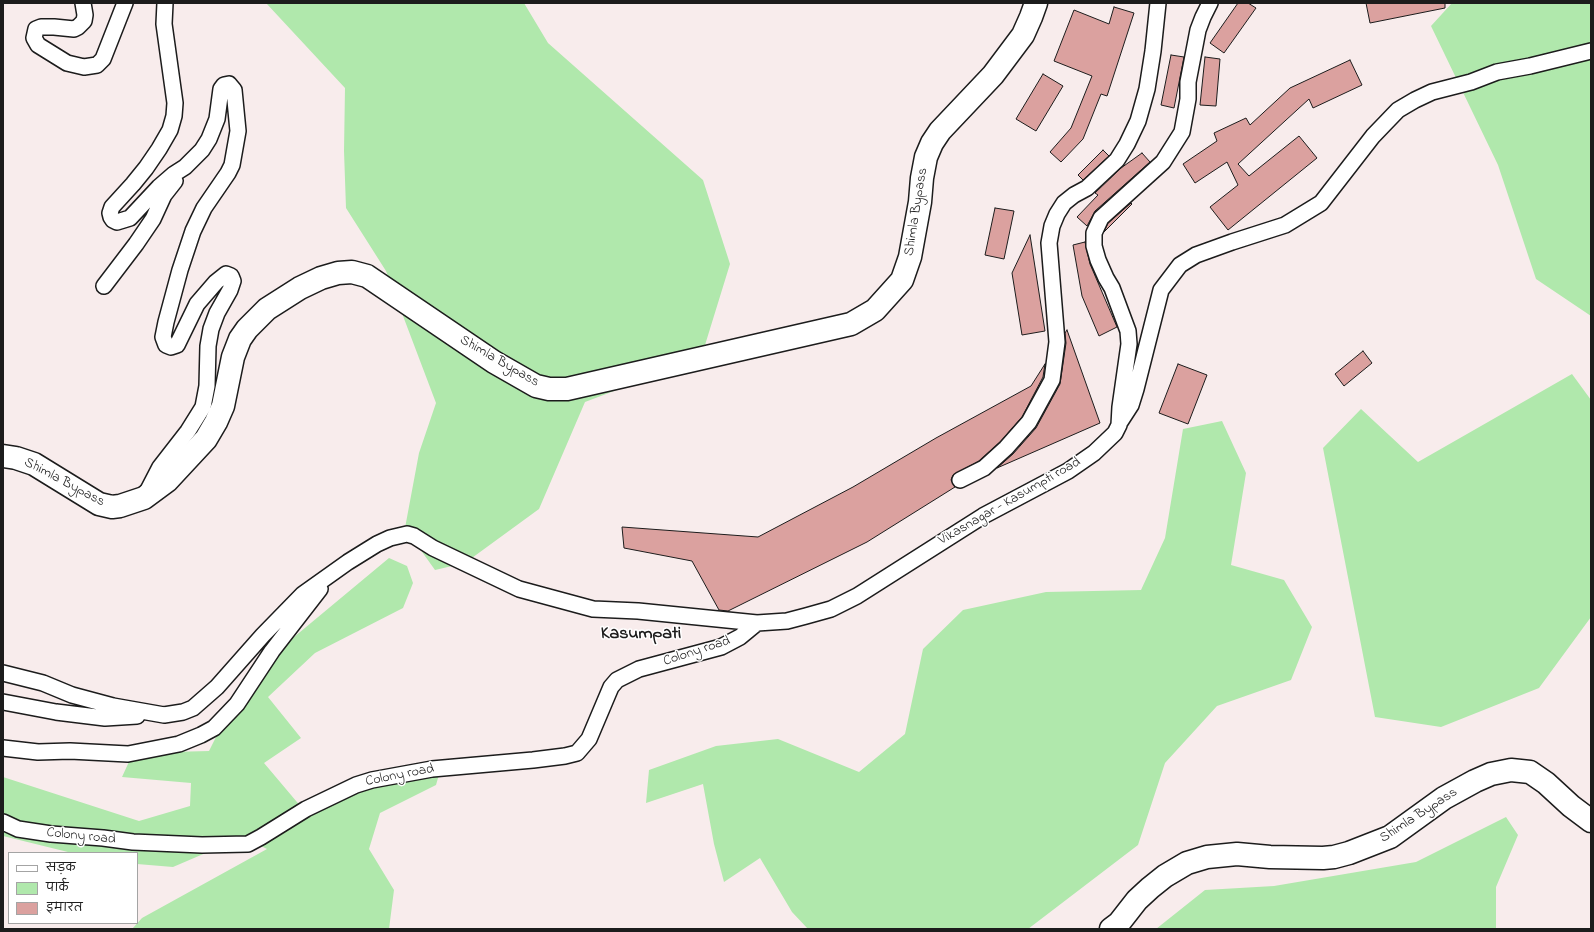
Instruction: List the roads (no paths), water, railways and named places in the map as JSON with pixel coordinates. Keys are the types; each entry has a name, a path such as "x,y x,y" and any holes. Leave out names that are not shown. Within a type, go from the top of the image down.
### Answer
{"highway":[{"name":"Shimla Bypass","path":"3,456 16,458 34,464 99,504 112,507 120,506 144,498 167,481 206,438 216,422 223,406 232,357 240,339 247,329 267,309 300,288 321,278 338,273 352,272 367,276 494,362 536,386 549,389 567,389 850,324 875,310 902,280 910,257 926,157 932,143 940,131 993,75 1023,35 1036,3"},
{"name":"Shimla Bypass","path":"1110,929 1119,923 1137,900 1150,888 1165,876 1187,863 1207,857 1237,854 1270,857 1323,858 1349,853 1390,837 1444,798 1491,774 1511,770 1530,772 1546,783 1571,806 1591,821"}],"street":[{"path":"82,3 85,15 84,21 78,27 74,29 41,27 36,29 34,38 38,45 67,63 84,67 97,65 103,59 125,3"},
{"path":"165,3 164,24 175,104 174,116 170,130 146,168 112,207 110,213 112,220 117,222 128,219 159,187 174,174 186,167"},
{"path":"960,480 984,468 1006,448 1029,422 1052,380 1057,342 1048,243 1052,226 1064,202 1088,188 1117,160 1127,144 1138,121 1147,88 1153,51 1158,3"},
{"path":"1119,425 1120,407 1129,344 1128,331 1112,288 1098,260 1094,246 1094,232 1101,218 1163,162 1182,132 1188,99 1188,82 1198,30 1210,3"},
{"name":"Vikasnagar - Kasumpti road","path":"334,571 377,544 390,538 407,534 414,536 433,548 519,589 551,599 593,609 638,611 757,623 787,621 831,609 857,596 983,516 1068,471 1103,445 1115,433 1131,405 1161,290 1180,264 1196,255 1285,225 1321,203 1373,136 1398,110 1415,100 1432,92 1471,82 1497,72 1530,66 1591,51"},
{"path":"104,286 136,244 152,219 164,195 209,140 216,119 221,89 224,85 229,84 234,90 238,131 232,165 204,208 193,231 180,270 166,322 163,337 166,345 170,347 177,345 198,304 222,276 228,274 232,277 233,284 217,313 211,329 207,360 206,400 203,407 160,467 144,498"},
{"path":"3,702 56,712 105,718 164,715 183,712 193,708 217,687 292,604 334,571"},
{"path":"3,748 38,752 70,751 128,754 179,744 214,728 241,698 292,624 334,571"},
{"name":"Colony road","path":"3,822 18,829 51,834 133,842 202,845 248,844 281,826 306,809 356,785 372,780 432,769 533,760 577,753 589,739 611,687 617,680 639,669 721,647 740,637 757,623"},
{"path":"3,673 43,683 72,695 113,706 164,715"}],"district":[{"name":"Kasumpati","path":"641,635"}]}
